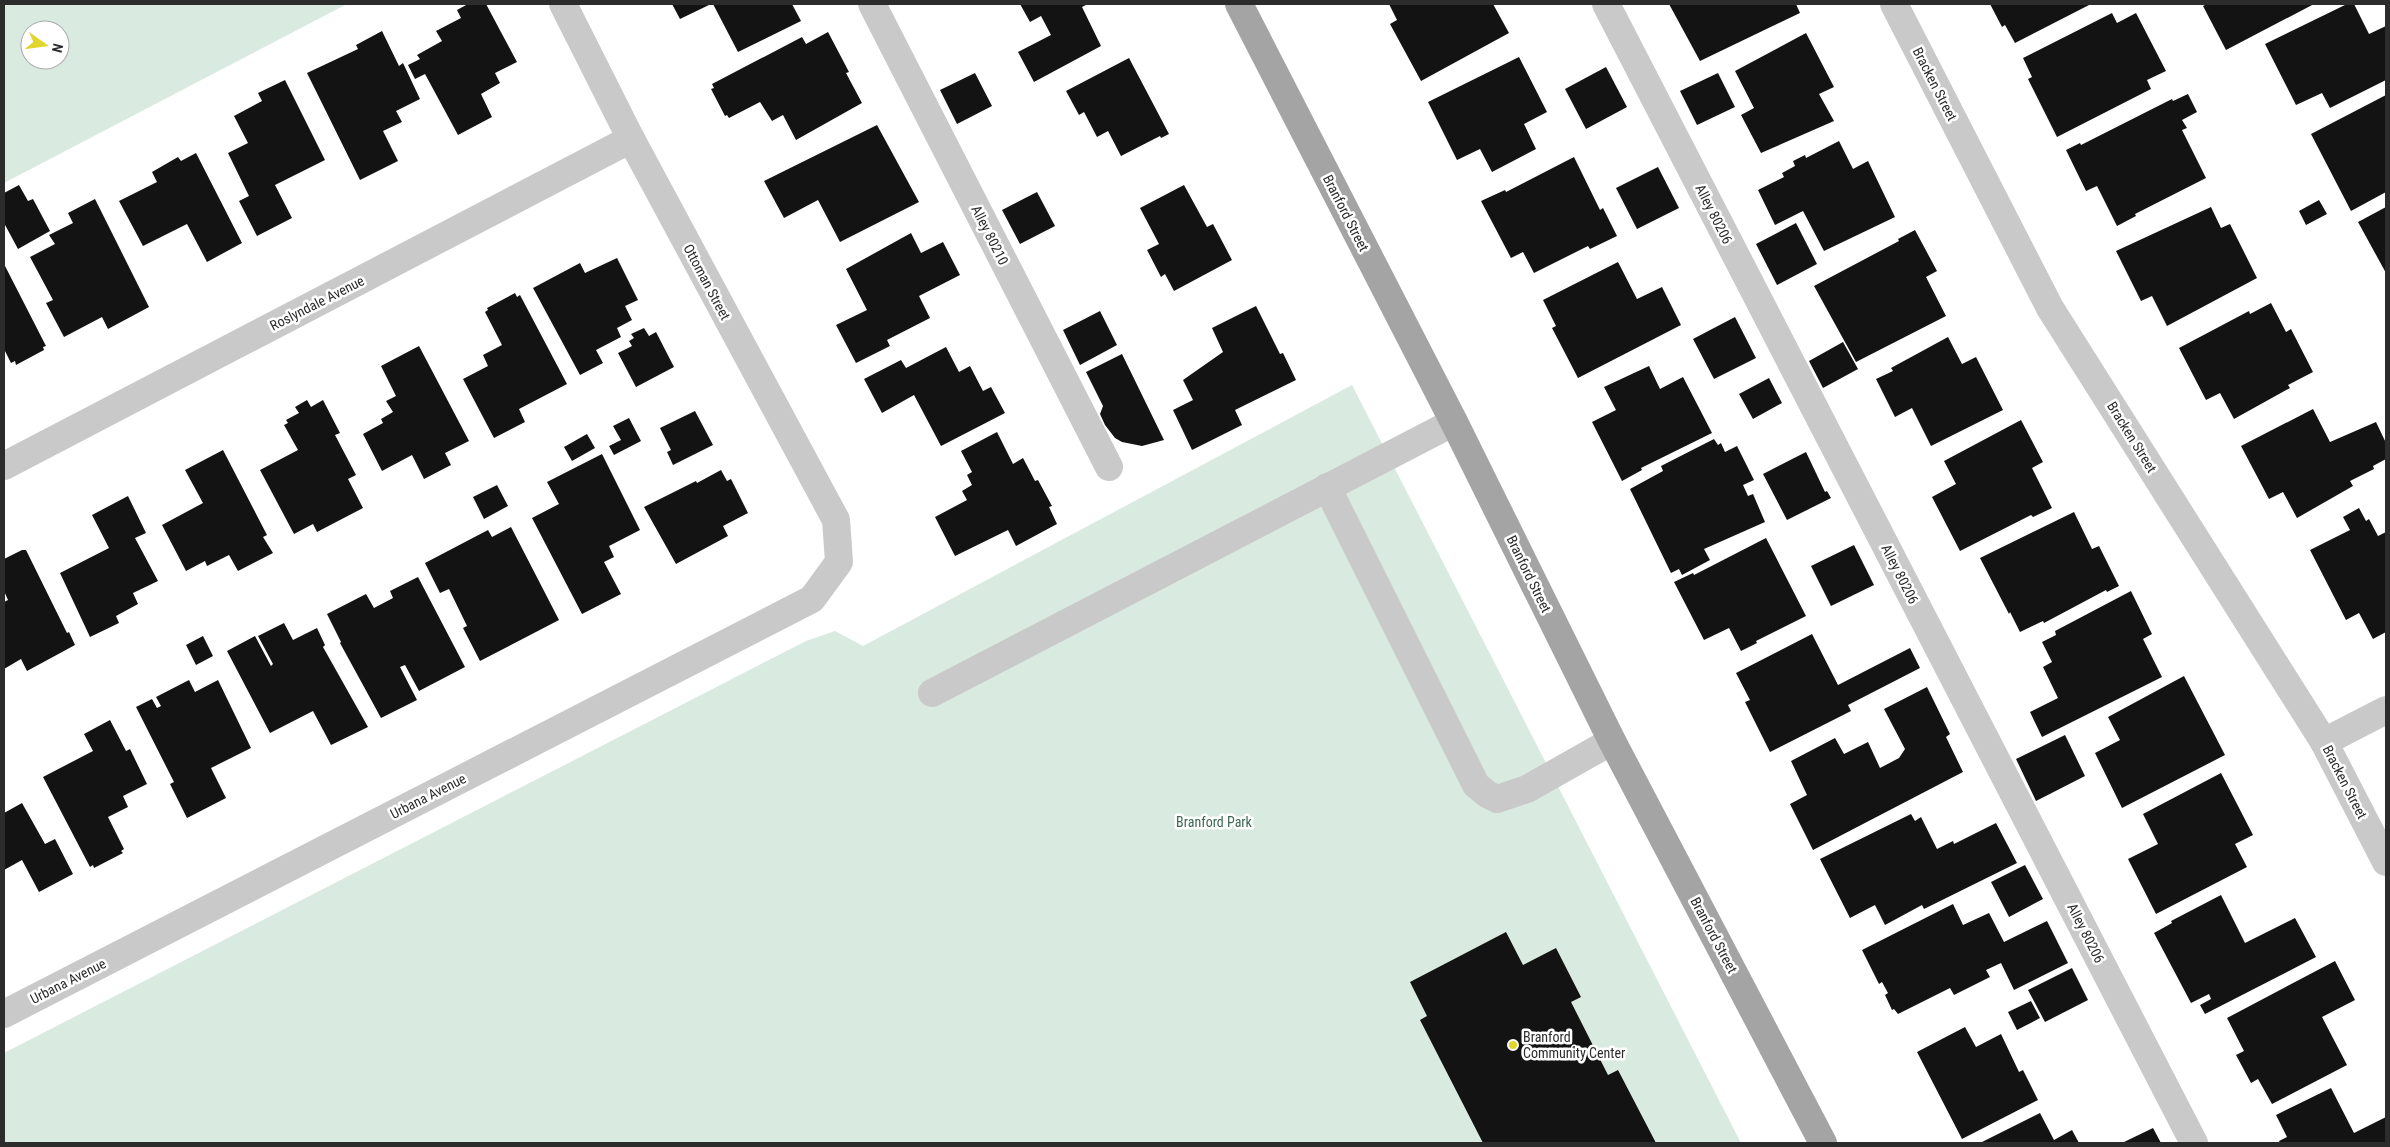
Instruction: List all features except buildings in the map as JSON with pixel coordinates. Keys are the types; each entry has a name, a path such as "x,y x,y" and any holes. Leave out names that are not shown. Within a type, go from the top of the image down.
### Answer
{"main road":[{"name":"Branford Street","path":"1239,4 1454,422 1612,740 1823,1143"}],"street":[{"name":"Ottoman Street","path":"563,4 631,139 836,520 839,562"},
{"name":"Alley 80210","path":"872,4 1109,467"},
{"name":"Alley 80206","path":"1606,4 2194,1143"},
{"name":"Bracken Street","path":"1894,4 2050,308 2324,742 2386,862"},
{"name":"Roslyndale Avenue","path":"4,466 631,139"},
{"path":"932,693 1454,422"},
{"path":"1327,487 1476,785 1487,794 1498,799 1506,798 1527,789 1612,740"},
{"name":"Urbana Avenue","path":"4,1014 812,599 839,562"},
{"path":"2324,742 2386,710"}],"green space":[{"path":"4,4 347,4 4,183"},
{"name":"Branford Park","path":"1352,385 1741,1143 4,1143 4,1053 806,641 835,631 863,646"}],"place":[{"name":"Branford Community Center","path":"1513,1045"}]}
